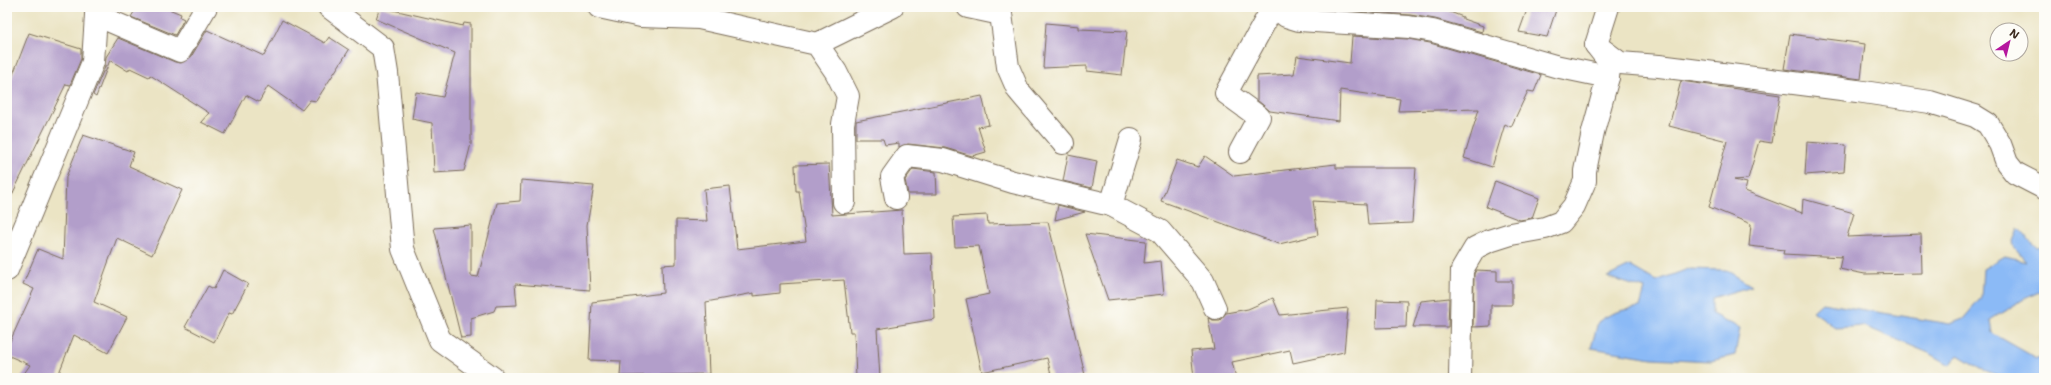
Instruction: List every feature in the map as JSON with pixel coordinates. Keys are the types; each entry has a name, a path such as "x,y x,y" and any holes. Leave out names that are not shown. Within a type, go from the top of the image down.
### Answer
{"street":[{"path":"7,270 93,62 98,11 180,51 206,7"},
{"path":"329,7 382,48 387,73 403,249 440,340 493,378"},
{"path":"599,7 641,16 699,18 817,44 892,7"},
{"path":"968,7 1001,14 1008,67 1018,90 1063,143"},
{"path":"1240,152 1259,117 1226,93 1274,7 1286,16 1299,20 1394,25 1433,31 1554,66 1608,77"},
{"path":"1460,378 1462,270 1475,248 1489,241 1511,234 1545,228 1561,222 1574,206 1585,181 1585,171 1593,132 1608,77 1610,63 1596,45 1603,9"},
{"path":"817,44 836,72 848,96 843,124 844,202"},
{"path":"1596,45 1620,63 1666,67 1857,91 1930,102 1975,116 1988,124 2000,144 2008,163 2015,173 2044,188"},
{"path":"1111,205 1131,139"},
{"path":"896,198 892,177 907,156 943,160 1013,182 1111,205 1160,231 1203,281 1215,308"}],"water":[{"path":"2018,228 2037,248 2044,247 2044,293 2041,291 2024,299 1990,320 1992,333 2036,358 2044,357 2044,378 2006,378 1981,369 1958,355 1950,365 1931,354 1864,326 1836,328 1813,311 1822,303 1950,324 1963,319 1981,298 1983,269 2005,256 2026,261 2012,244"},
{"path":"1630,266 1656,281 1688,269 1726,270 1752,286 1712,298 1712,314 1740,328 1735,355 1711,361 1652,358 1591,348 1598,322 1623,310 1640,307 1645,289 1607,277"}],"building":[{"path":"137,7 164,7 181,14 180,17 184,19 175,35 131,17"},
{"path":"380,7 463,26 464,23 471,24 471,144 464,171 434,173 432,123 412,119 416,92 443,97 455,53 376,19"},
{"path":"1354,7 1437,7 1483,26 1482,32 1435,19 1410,15 1354,11"},
{"path":"1528,7 1557,7 1547,37 1519,32"},
{"path":"282,20 325,43 329,37 349,50 316,101 310,100 302,110 268,86 259,102 246,95 225,134 201,122 209,113 150,75 149,77 130,68 128,71 110,60 96,97 93,95 105,67 106,57 118,38 175,62 181,63 191,57 207,30 264,56"},
{"path":"1046,23 1079,26 1079,29 1127,31 1122,75 1087,71 1087,66 1043,68"},
{"path":"29,33 81,49 81,59 70,85 66,84 7,205 7,90"},
{"path":"1790,34 1865,44 1861,79 1784,69"},
{"path":"1352,36 1408,39 1430,43 1541,75 1534,92 1528,91 1511,127 1505,124 1492,167 1464,158 1479,109 1398,111 1400,99 1340,90 1339,121 1270,111 1257,100 1257,76 1294,74 1297,56 1350,63"},
{"path":"1681,81 1780,95 1772,143 1759,141 1748,179 1734,180 1747,183 1745,191 1802,213 1803,199 1854,213 1847,237 1921,234 1922,273 1865,274 1839,269 1842,257 1783,254 1784,250 1749,246 1751,224 1709,207 1727,141 1669,126"},
{"path":"982,96 989,125 978,127 986,152 972,156 945,148 908,144 899,147 899,143 885,145 883,139 856,139 856,121"},
{"path":"83,135 134,152 129,166 182,190 152,255 117,238 94,302 127,317 108,353 74,335 57,378 21,378 30,365 7,355 7,348 34,289 23,284 38,249 63,259 66,177"},
{"path":"1807,142 1846,145 1844,172 1805,175"},
{"path":"1068,155 1097,161 1092,188 1063,181"},
{"path":"1205,156 1234,176 1336,164 1336,168 1416,168 1412,223 1368,225 1366,204 1313,201 1318,235 1279,244 1161,201 1177,160 1198,167"},
{"path":"829,164 832,215 902,210 904,254 932,253 935,319 877,329 880,378 856,378 854,332 850,332 844,280 780,284 780,293 754,296 754,293 706,302 709,374 620,376 621,361 589,360 592,302 663,293 662,265 676,264 676,220 707,221 704,189 730,186 737,249 806,241 799,191 796,191 795,165"},
{"path":"913,169 936,172 937,194 908,194 905,180"},
{"path":"521,180 594,186 587,225 590,290 515,284 517,305 496,306 494,311 471,318 471,337 461,338 434,228 471,225 471,276 478,277 497,203 520,201"},
{"path":"1495,181 1539,198 1532,218 1520,220 1486,207"},
{"path":"1058,205 1085,212 1055,220"},
{"path":"987,215 988,224 1048,222 1085,375 1070,378 1052,378 1047,358 982,372 966,299 989,294 979,246 955,247 953,217"},
{"path":"1085,234 1146,241 1144,263 1161,261 1164,294 1108,300"},
{"path":"223,270 248,284 232,314 229,313 214,342 185,327 208,286 214,289"},
{"path":"1476,270 1497,271 1497,281 1512,281 1512,305 1491,305 1491,326 1473,327 1474,274"},
{"path":"1273,298 1280,315 1348,308 1344,352 1293,363 1290,350 1232,362 1236,378 1194,378 1191,351 1214,349 1208,318 1220,320 1226,313 1248,309"},
{"path":"1449,298 1448,327 1413,327 1421,301"},
{"path":"1377,300 1407,301 1406,327 1376,328"}]}
